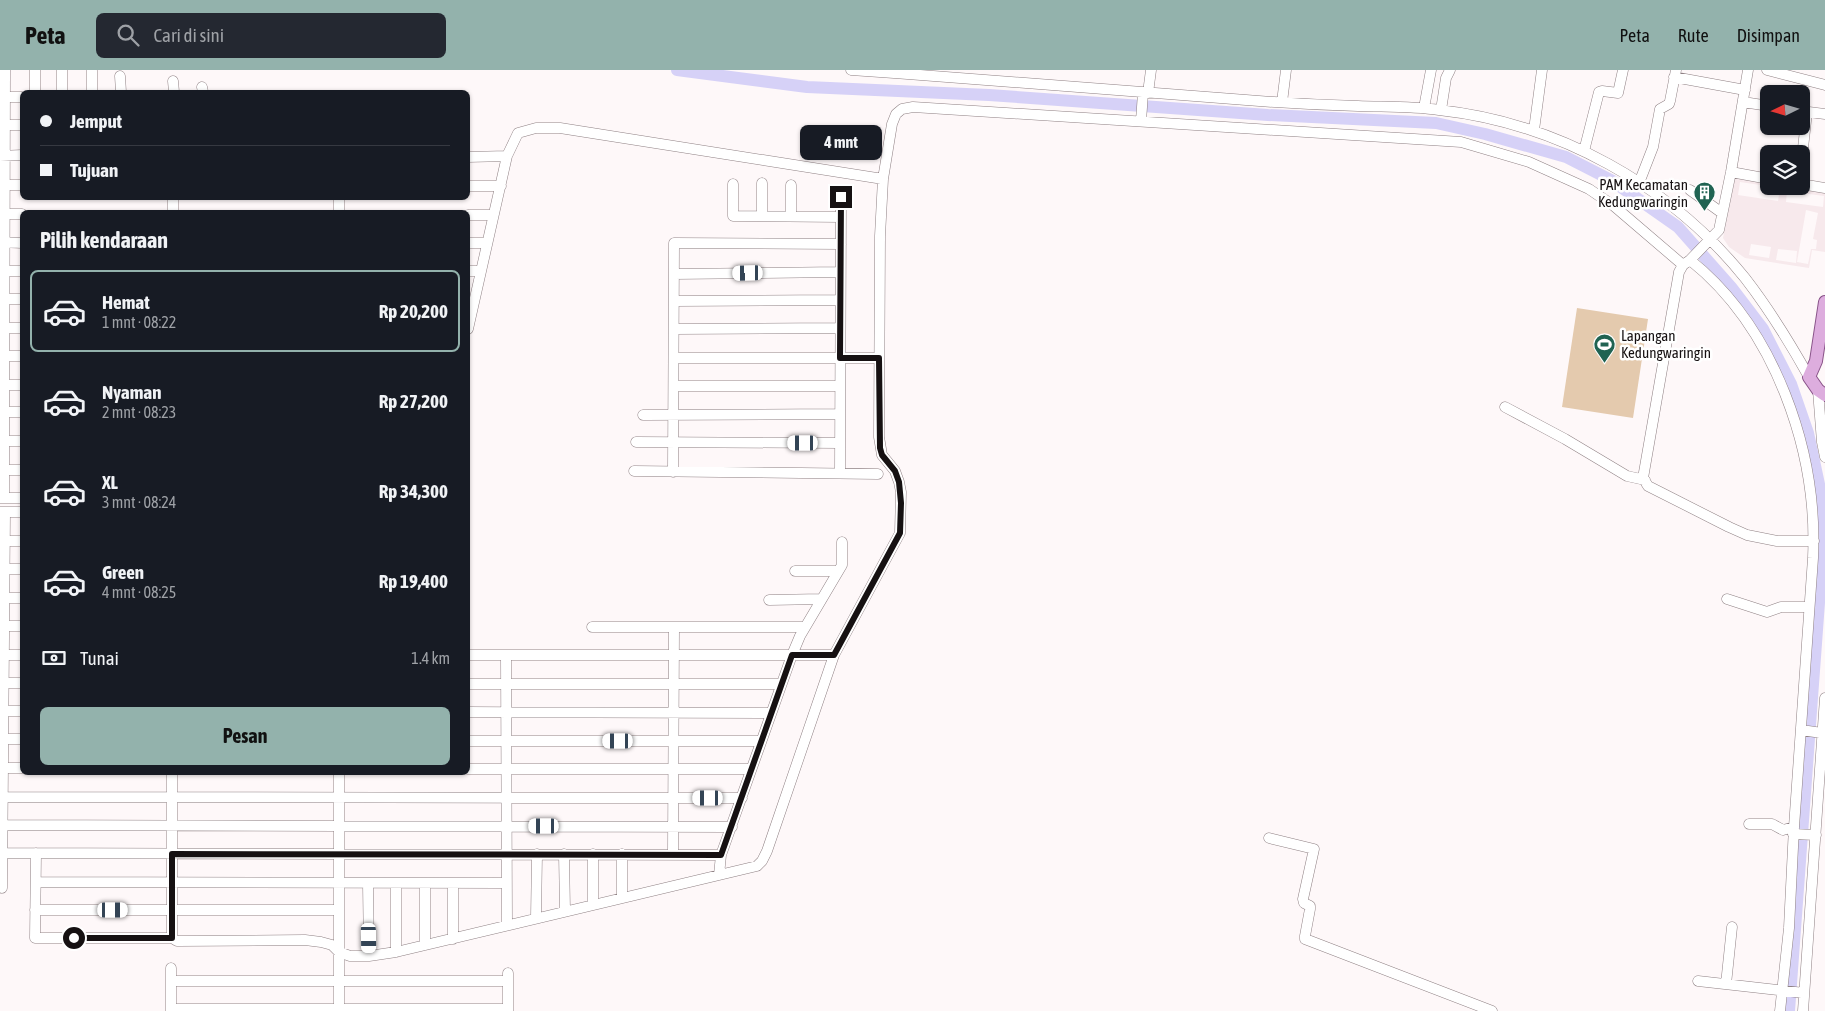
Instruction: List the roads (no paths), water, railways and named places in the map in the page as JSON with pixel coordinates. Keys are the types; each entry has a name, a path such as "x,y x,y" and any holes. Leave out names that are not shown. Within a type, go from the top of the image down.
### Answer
{"main road":[{"path":"1822,393 1809,377 1816,361 1825,302"}],"street":[{"path":"5,70 2,97 2,498 20,498"},
{"path":"34,70 35,90"},
{"path":"62,70 62,90"},
{"path":"852,70 927,73 1144,93 1282,102 1424,108 1487,118 1534,130 1584,151 1639,183 1671,206 1732,262 1762,301 1809,377"},
{"path":"1142,117 1144,93 1151,70"},
{"path":"1282,102 1286,70"},
{"path":"1424,108 1431,70"},
{"path":"1440,110 1446,78 1450,70"},
{"path":"1534,130 1542,70"},
{"path":"1584,151 1599,92 1618,93 1624,70"},
{"path":"1748,70 1719,230 1690,260 1678,279 1643,478 1648,486 1738,532 1777,542 1818,536"},
{"path":"1767,70 1825,85"},
{"path":"92,71 92,90"},
{"path":"1639,183 1653,147 1658,113 1662,107 1669,104 1675,74 1745,90"},
{"path":"120,76 120,90"},
{"path":"173,82 174,90"},
{"path":"2,97 20,97"},
{"path":"1743,102 1760,105"},
{"path":"36,853 35,938 172,938 177,941 321,942 332,945 339,952 350,956 369,956 396,952 507,924 757,866 767,851 834,655 900,533 901,492 899,482 895,471 882,455 880,448 879,358 880,236 883,179 892,124 896,114 902,109 913,107 1142,117 1461,142 1529,162 1589,189 1690,260 1703,271 1740,312 1762,346 1785,391 1801,442 1818,536 1809,607 1803,730 1789,928 1780,1011"},
{"path":"1810,112 1825,114"},
{"path":"2,126 20,125"},
{"path":"471,299 480,271 507,156 518,133 536,128 560,128 883,179"},
{"path":"2,156 20,155"},
{"path":"470,157 507,156"},
{"path":"1731,172 1760,177"},
{"path":"734,184 733,216 841,216"},
{"path":"762,184 762,216"},
{"path":"2,185 20,185"},
{"path":"790,216 791,185"},
{"path":"470,186 500,186"},
{"path":"1810,186 1825,188"},
{"path":"1690,190 1722,213"},
{"path":"840,473 841,197"},
{"path":"2,214 20,214"},
{"path":"470,215 493,215"},
{"path":"2,242 20,242"},
{"path":"673,472 674,242 841,244"},
{"path":"470,243 487,243"},
{"path":"2,271 20,271"},
{"path":"470,272 480,271"},
{"path":"674,274 840,272"},
{"path":"2,299 20,299"},
{"path":"674,301 840,300"},
{"path":"2,328 20,328"},
{"path":"674,329 840,328"},
{"path":"2,356 20,356"},
{"path":"674,358 879,358"},
{"path":"2,385 20,385"},
{"path":"674,386 840,386"},
{"path":"1822,393 1822,442 1825,457"},
{"path":"1505,407 1565,439 1627,476 1645,480"},
{"path":"2,412 20,412"},
{"path":"643,415 840,414"},
{"path":"2,441 20,441"},
{"path":"636,442 840,443"},
{"path":"2,470 20,470"},
{"path":"634,471 878,474"},
{"path":"2,888 2,768 4,739 2,712 2,512 20,512"},
{"path":"2,541 20,541"},
{"path":"719,875 721,855 742,798 750,769 762,741 780,684 805,627 842,565 842,542"},
{"path":"2,569 20,569"},
{"path":"795,571 838,571"},
{"path":"2,598 20,598"},
{"path":"769,600 822,599"},
{"path":"1727,599 1767,612 1780,607 1809,607"},
{"path":"2,626 20,626"},
{"path":"592,627 805,627"},
{"path":"674,627 674,854"},
{"path":"2,655 20,655"},
{"path":"470,655 834,655"},
{"path":"506,655 507,924"},
{"path":"2,683 20,683"},
{"path":"470,684 780,684"},
{"path":"1803,1011 1802,992 1813,835 1825,698"},
{"path":"2,712 20,711"},
{"path":"470,712 771,713"},
{"path":"1803,730 1821,739"},
{"path":"4,739 20,739"},
{"path":"470,741 762,741"},
{"path":"2,768 20,768"},
{"path":"470,769 750,769"},
{"path":"172,775 172,938"},
{"path":"339,775 339,1010"},
{"path":"2,797 742,798"},
{"path":"1749,824 1772,824 1783,830 1813,835"},
{"path":"2,825 732,827"},
{"path":"1268,838 1314,849 1304,899 1304,903 1310,906 1305,939 1492,1011"},
{"path":"3,853 721,855"},
{"path":"536,854 536,918"},
{"path":"564,854 565,911"},
{"path":"593,854 593,904"},
{"path":"622,854 622,898"},
{"path":"36,882 506,883"},
{"path":"368,883 369,956"},
{"path":"396,883 396,952"},
{"path":"425,883 425,945"},
{"path":"453,883 453,939"},
{"path":"35,910 339,910"},
{"path":"1726,984 1732,927"},
{"path":"171,968 171,981 171,1010 508,1010 508,977 339,981 171,981"},
{"path":"1698,981 1802,992"}],"waterway":[{"path":"677,70 807,87 989,95 1268,115 1436,123 1485,134 1566,157 1611,180 1678,227 1731,287 1763,329 1791,384 1808,433 1822,498 1823,548 1789,1011"}],"place":[{"name":"PAM Kecamatan Kedungwaringin","path":"1704,212"},
{"name":"Lapangan Kedungwaringin","path":"1605,363"}]}
